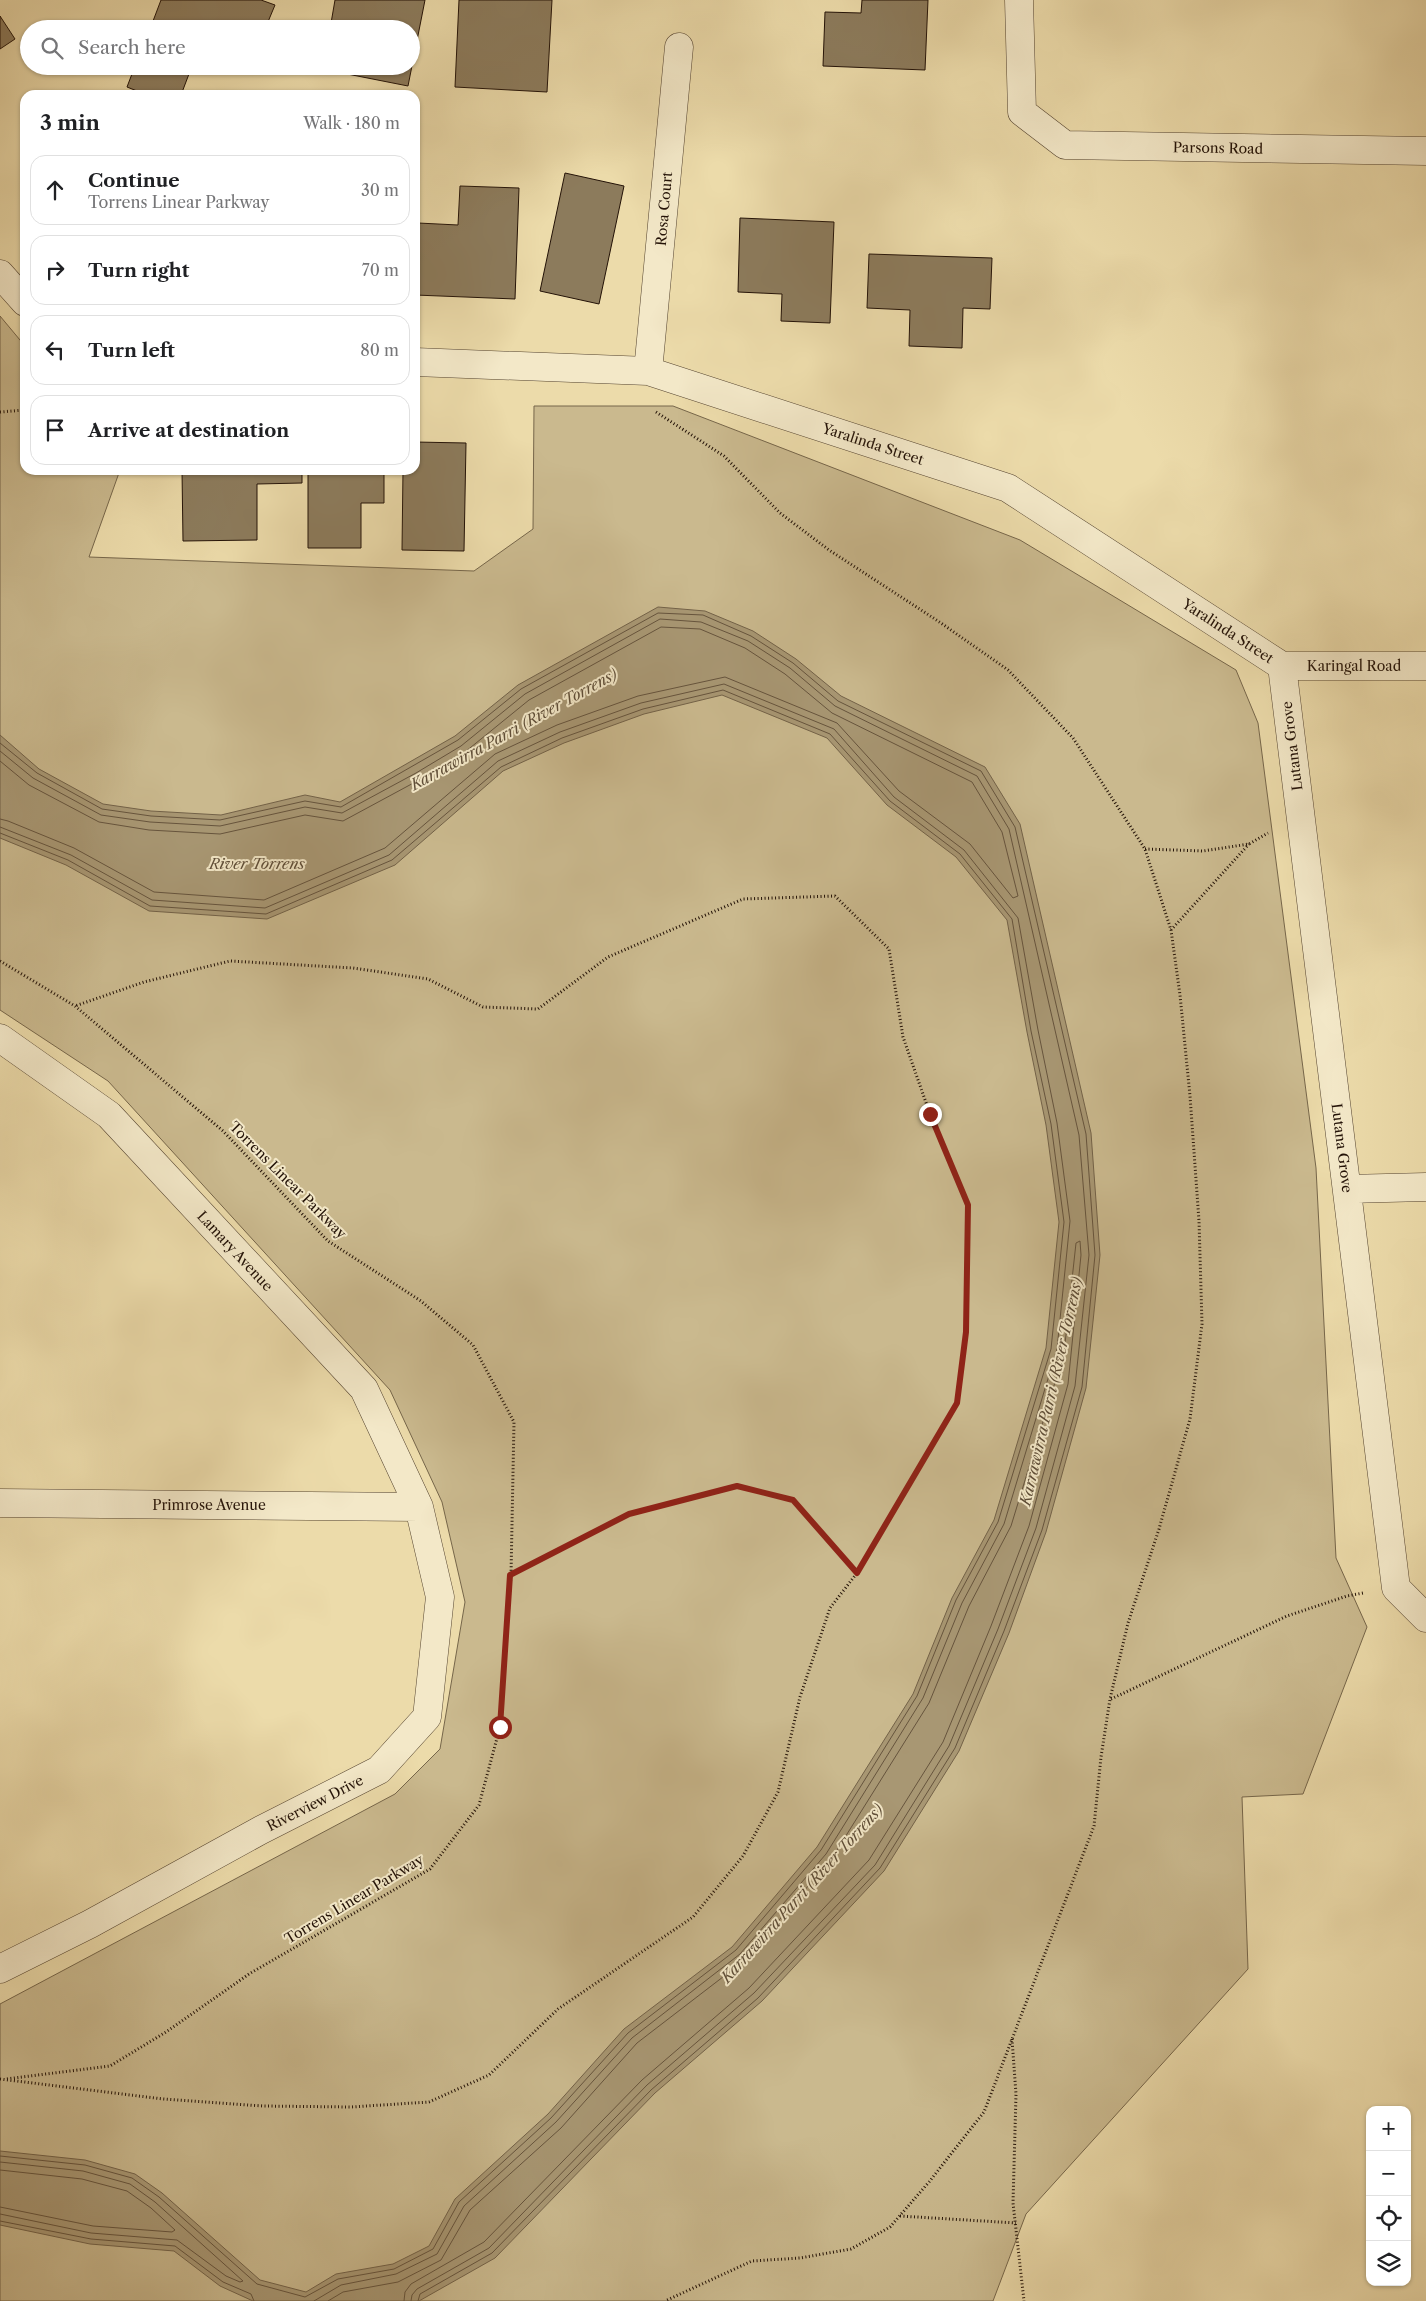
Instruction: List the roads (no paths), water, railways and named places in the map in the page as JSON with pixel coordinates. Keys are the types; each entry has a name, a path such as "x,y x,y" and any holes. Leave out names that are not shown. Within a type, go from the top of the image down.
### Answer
{"street":[{"name":"Parsons Road","path":"1019,0 1022,112 1065,146 1426,151"},
{"name":"Rosa Court","path":"648,371 679,47"},
{"path":"0,274 20,296"},
{"name":"Yaralinda Street","path":"420,362 648,371 1008,488 1282,666"},
{"name":"Karingal Road","path":"1282,666 1426,666"},
{"name":"Lutana Grove","path":"1282,666 1396,1588 1426,1618"},
{"name":"Lamary Avenue","path":"0,1038 109,1115 364,1389 419,1506"},
{"path":"1347,1189 1426,1187"},
{"name":"Primrose Avenue","path":"0,1503 419,1506"},
{"name":"Riverview Drive","path":"0,1969 90,1924 261,1830 379,1770 385,1764 427,1717 440,1597 419,1506"}],"water":[{"name":"River Torrens","path":"658,607 705,611 753,631 796,659 841,696 985,767 1020,824 1091,1133 1100,1255 1086,1388 1046,1532 1009,1633 959,1751 884,1871 762,2001 655,2093 495,2258 419,2301 253,2301 220,2286 174,2251 90,2244 0,2225 0,2151 85,2160 135,2174 162,2193 260,2280 306,2292 336,2274 393,2264 429,2246 455,2199 548,2114 624,2029 732,1947 817,1847 913,1694 952,1598 994,1520 1046,1348 1059,1222 1046,1125 1007,920 956,857 887,805 827,738 722,695 644,714 564,743 503,771 395,865 267,919 149,911 66,865 0,838 0,735 39,769 103,804 151,811 221,815 305,795 340,802 455,736 518,685"}],"water label":[{"name":"Karrawirra Parri (River Torrens)","path":"514,729"},
{"name":"Karrawirra Parri (River Torrens)","path":"1051,1391"},
{"name":"Karrawirra Parri (River Torrens)","path":"802,1893"}]}
